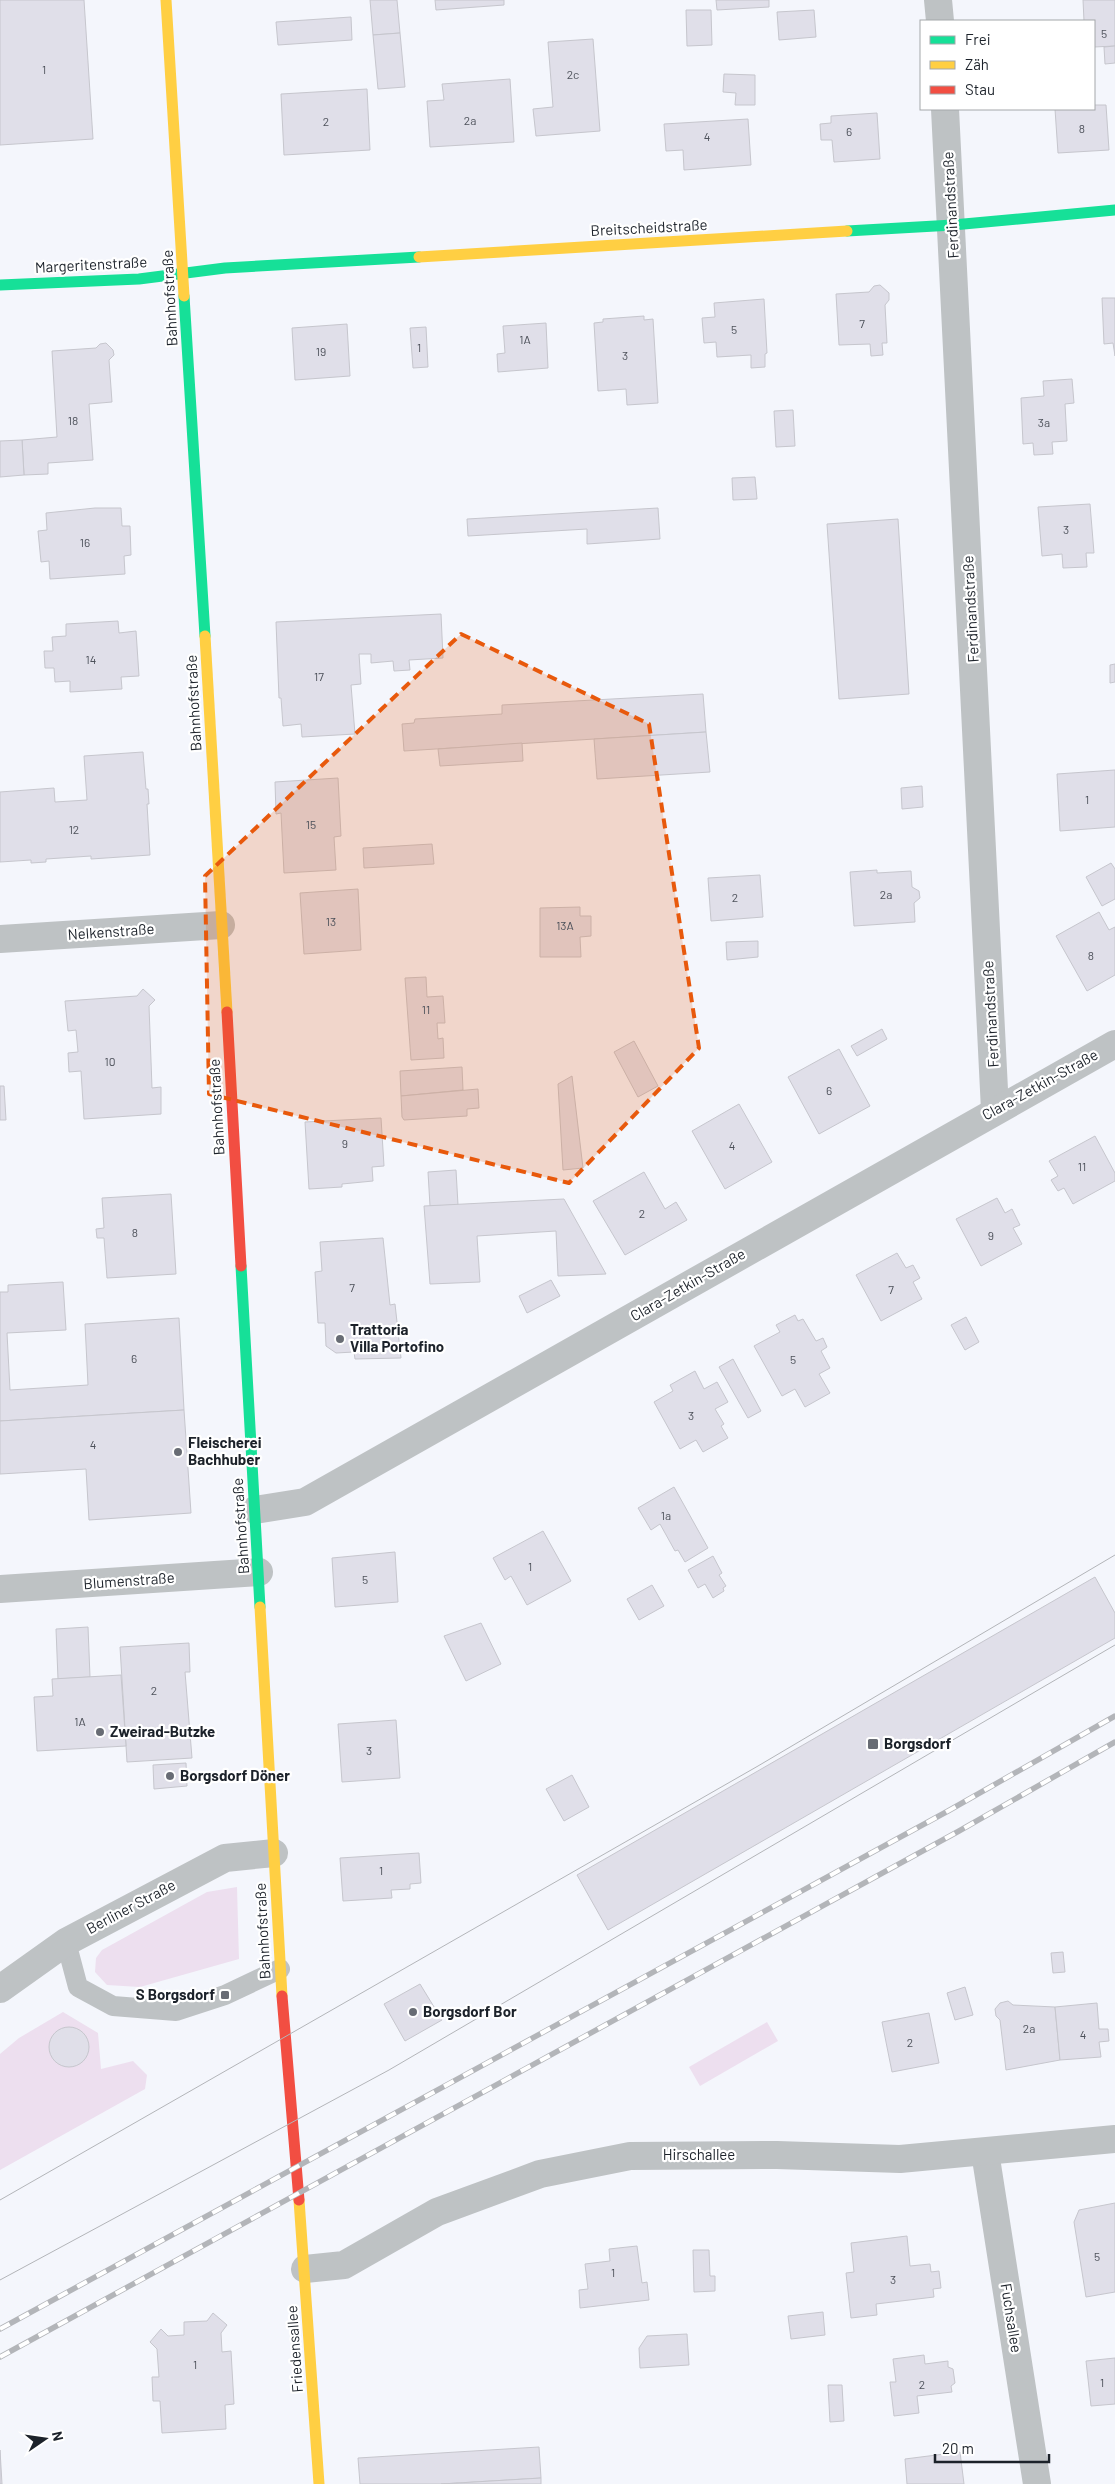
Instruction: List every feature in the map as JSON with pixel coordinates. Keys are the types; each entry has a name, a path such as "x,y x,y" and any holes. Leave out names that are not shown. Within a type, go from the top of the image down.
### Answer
{"street":[{"name":"Bahnhofstraße","path":"166,0 184,272 280,1969 300,2212"},
{"path":"938,0 940,20"},
{"name":"Ferdinandstraße","path":"945,110 953,225 995,1110"},
{"name":"Breitscheidstraße","path":"184,272 254,266 953,225 1115,210"},
{"name":"Margeritenstraße","path":"0,285 138,279 184,272"},
{"name":"Nelkenstraße","path":"0,939 221,925"},
{"name":"Clara-Zetkin-Straße","path":"255,1510 305,1502 995,1110 1115,1044"},
{"name":"Blumenstraße","path":"0,1589 259,1572"},
{"name":"Berliner Straße","path":"0,1989 66,1942 225,1858 274,1853"},
{"name":"Hirschallee","path":"305,2269 344,2265 437,2212 540,2174 630,2156 777,2155 900,2159 1115,2139"},
{"name":"Fuchsallee","path":"985,2152 1037,2484"},
{"name":"Friedensallee","path":"300,2212 320,2484"}],"lane":[{"path":"66,1942 78,1987 113,2006 176,2011 234,1991 280,1969"}],"highlighted area":[{"path":"461,634 649,724 699,1048 569,1183 209,1094 205,876"}],"shaded area":[{"path":"237,1887 239,1959 140,1987 107,1985 95,1972 96,1958 102,1950 207,1892"},
{"path":"63,2012 98,2033 101,2069 133,2061 147,2075 145,2089 0,2170 0,2054 19,2038"},
{"path":"767,2022 778,2041 700,2086 689,2067"}],"building":[{"path":"0,0 84,0 93,139 0,145"},
{"path":"370,0 397,0 400,33 373,35"},
{"path":"435,0 504,0 504,5 436,10"},
{"path":"716,0 769,0 769,7 717,10"},
{"path":"1083,0 1115,0 1115,46 1095,47 1095,20 1084,20"},
{"path":"686,10 711,10 712,45 687,46"},
{"path":"814,10 816,37 779,40 777,12"},
{"path":"351,17 352,40 278,45 276,22"},
{"path":"400,33 405,87 378,89 373,35"},
{"path":"593,39 600,131 536,136 533,109 553,107 548,42"},
{"path":"1115,46 1115,63 1105,64 1104,47"},
{"path":"724,74 755,75 755,105 735,105 736,93 723,92"},
{"path":"510,79 514,142 430,147 427,101 444,100 442,84"},
{"path":"367,89 370,150 284,155 281,94"},
{"path":"1095,105 1106,105 1109,150 1058,153 1055,110 1095,110"},
{"path":"877,113 880,159 834,162 832,140 821,140 820,124 831,123 831,116"},
{"path":"748,119 751,165 684,170 683,150 666,151 664,124"},
{"path":"880,285 889,293 889,300 885,305 887,343 882,343 883,355 871,356 870,344 839,345 836,294 869,292 874,286"},
{"path":"1102,298 1115,298 1115,356 1113,343 1104,344"},
{"path":"764,299 767,353 765,354 765,367 751,368 751,355 717,357 716,342 704,343 702,318 715,317 714,303"},
{"path":"644,316 644,320 653,319 658,403 627,405 626,389 598,391 594,323 603,322 603,319"},
{"path":"546,323 548,368 498,372 497,354 505,353 503,326"},
{"path":"347,324 350,376 295,380 292,328"},
{"path":"426,327 428,367 413,368 410,328"},
{"path":"106,343 113,350 114,355 109,360 112,402 89,404 93,460 48,463 48,474 24,475 22,440 57,437 52,351 96,348 100,344"},
{"path":"1072,379 1074,403 1065,404 1067,441 1052,442 1053,454 1034,455 1033,443 1023,444 1021,398 1044,396 1043,381"},
{"path":"793,410 795,446 776,447 774,411"},
{"path":"22,440 24,475 0,477 0,441"},
{"path":"755,477 757,499 733,500 732,478"},
{"path":"1090,504 1094,553 1086,553 1087,567 1063,568 1062,554 1042,556 1038,507"},
{"path":"95,508 121,508 122,526 130,526 131,555 124,556 125,574 50,579 49,561 41,562 38,531 47,530 46,513"},
{"path":"658,508 660,539 587,544 587,529 468,536 467,519"},
{"path":"898,519 909,694 839,699 827,524"},
{"path":"441,614 443,658 409,660 410,670 394,671 393,661 371,663 371,654 359,654 361,684 351,685 355,734 302,737 301,724 283,726 281,698 279,698 276,622"},
{"path":"118,621 119,633 136,631 139,676 121,677 122,689 70,692 70,681 55,682 54,668 45,668 44,651 53,651 52,637 66,636 66,624"},
{"path":"1115,664 1115,682 1110,683 1110,665"},
{"path":"703,694 706,732 404,751 402,724 414,723 415,719 502,714 502,705"},
{"path":"706,732 710,772 597,779 594,739"},
{"path":"522,743 523,761 440,766 438,749"},
{"path":"143,752 146,789 148,789 150,855 91,859 91,856 46,859 46,862 31,863 31,860 0,862 0,792 54,788 55,802 87,800 84,756"},
{"path":"1115,770 1115,827 1060,831 1057,774"},
{"path":"338,778 341,836 334,837 336,870 284,873 281,813 276,814 275,782"},
{"path":"922,786 923,807 902,809 901,788"},
{"path":"432,844 434,864 364,868 363,848"},
{"path":"1111,863 1115,869 1115,899 1102,906 1086,877"},
{"path":"877,870 877,873 911,871 912,887 919,891 920,898 914,903 915,922 854,926 850,872"},
{"path":"760,875 763,917 711,921 708,878"},
{"path":"358,889 361,950 304,954 300,893"},
{"path":"580,907 580,916 591,916 591,936 580,937 581,957 540,957 540,908"},
{"path":"1099,912 1109,930 1115,927 1115,975 1087,991 1056,936"},
{"path":"758,941 758,957 727,960 726,942"},
{"path":"426,977 427,997 443,996 445,1023 437,1023 438,1039 443,1038 444,1058 411,1060 405,978"},
{"path":"143,989 155,1000 149,1006 152,1088 161,1087 161,1114 84,1119 81,1071 69,1072 68,1053 78,1052 76,1030 68,1031 65,1001 137,996"},
{"path":"882,1029 887,1039 857,1056 851,1046"},
{"path":"634,1041 658,1086 638,1097 614,1052"},
{"path":"839,1049 870,1106 819,1134 788,1077"},
{"path":"462,1067 463,1090 401,1096 400,1071"},
{"path":"572,1076 583,1168 563,1170 558,1084"},
{"path":"0,1086 4,1086 6,1120 0,1120"},
{"path":"478,1089 479,1108 467,1109 467,1116 404,1120 402,1117 401,1096"},
{"path":"739,1104 772,1162 725,1189 692,1131"},
{"path":"381,1118 384,1166 372,1167 373,1181 342,1184 342,1187 309,1189 305,1122"},
{"path":"1095,1136 1115,1173 1115,1181 1073,1204 1064,1188 1058,1191 1051,1180 1058,1176 1049,1161"},
{"path":"456,1170 458,1205 430,1206 428,1172"},
{"path":"644,1172 665,1209 676,1202 687,1220 625,1255 593,1201"},
{"path":"171,1194 176,1274 107,1278 104,1238 97,1238 96,1229 104,1228 102,1198"},
{"path":"997,1198 1005,1213 1012,1209 1020,1225 1013,1228 1022,1244 981,1266 956,1219"},
{"path":"564,1199 606,1274 558,1276 556,1231 477,1236 480,1282 430,1284 424,1206"},
{"path":"383,1238 390,1305 395,1304 401,1358 355,1359 354,1352 336,1353 326,1346 325,1323 318,1323 315,1272 322,1271 320,1242"},
{"path":"897,1253 906,1268 913,1265 920,1278 913,1282 922,1299 881,1321 856,1275"},
{"path":"551,1280 560,1296 527,1313 519,1296"},
{"path":"63,1282 66,1330 7,1333 10,1390 88,1385 85,1324 179,1318 184,1410 0,1421 0,1292 8,1292 8,1285"},
{"path":"795,1315 798,1321 803,1319 816,1341 823,1338 827,1347 821,1351 830,1368 819,1374 830,1393 805,1407 795,1389 782,1396 754,1346 780,1332 776,1325"},
{"path":"966,1317 979,1342 965,1350 951,1325"},
{"path":"733,1359 761,1411 748,1418 719,1367"},
{"path":"695,1371 704,1389 717,1382 728,1402 715,1409 724,1424 721,1426 728,1438 703,1452 696,1440 680,1449 654,1402 673,1391 670,1385"},
{"path":"184,1410 191,1513 89,1520 86,1469 0,1474 0,1421"},
{"path":"674,1487 708,1548 685,1562 678,1550 675,1551 660,1524 651,1530 638,1508"},
{"path":"543,1531 571,1581 527,1605 511,1576 505,1580 493,1558"},
{"path":"395,1552 398,1602 335,1607 332,1558"},
{"path":"713,1556 722,1573 719,1575 726,1586 723,1588 724,1591 713,1598 705,1584 698,1588 688,1570"},
{"path":"1095,1577 1115,1613 1115,1638 608,1930 577,1875"},
{"path":"652,1585 664,1606 639,1620 627,1599"},
{"path":"481,1623 501,1664 466,1681 444,1636"},
{"path":"88,1627 90,1677 58,1679 56,1629"},
{"path":"189,1643 190,1672 185,1672 192,1758 127,1762 120,1647"},
{"path":"121,1675 126,1746 37,1751 34,1697 53,1696 52,1679"},
{"path":"396,1720 400,1778 342,1782 338,1724"},
{"name":"Borgsdorf Döner","path":"186,1763 187,1786 154,1789 153,1765"},
{"path":"572,1775 589,1807 564,1821 546,1789"},
{"path":"419,1853 421,1883 410,1884 410,1889 391,1890 392,1898 343,1901 340,1858"},
{"path":"1063,1952 1065,1972 1053,1973 1051,1953"},
{"name":"Borgsdorf Bor","path":"420,1984 442,2020 405,2041 384,2004"},
{"path":"965,1987 973,2015 955,2020 947,1993"},
{"path":"1008,2001 1013,2005 1055,2007 1060,2060 1006,2070 1000,2020 996,2016 995,2009 1000,2003"},
{"path":"1097,2003 1099,2029 1108,2029 1109,2041 1099,2042 1101,2057 1060,2060 1055,2007"},
{"path":"929,2013 939,2063 892,2072 882,2022"},
{"path":"73,2027 80,2030 86,2036 89,2047 88,2055 80,2064 73,2067 65,2067 58,2064 50,2055 49,2043 52,2036 61,2028"},
{"path":"1115,2203 1115,2292 1086,2297 1074,2222 1079,2210"},
{"path":"907,2236 910,2266 930,2264 931,2272 939,2271 941,2288 933,2289 934,2297 876,2304 877,2315 851,2318 846,2273 854,2272 851,2243"},
{"path":"637,2246 642,2283 647,2282 649,2300 580,2308 579,2290 588,2289 585,2264 610,2261 609,2249"},
{"path":"693,2250 709,2250 710,2276 715,2276 715,2291 694,2292"},
{"path":"823,2312 825,2335 791,2339 788,2316"},
{"path":"213,2313 227,2325 221,2333 222,2352 231,2351 234,2404 225,2405 226,2429 162,2433 160,2401 153,2401 152,2377 159,2377 157,2349 150,2342 161,2329 168,2336 184,2335 184,2322 207,2321"},
{"path":"687,2334 689,2365 640,2368 639,2348 647,2336"},
{"path":"924,2355 925,2364 948,2361 948,2367 953,2369 955,2383 951,2386 952,2392 917,2396 919,2413 894,2416 890,2382 896,2382 893,2359"},
{"path":"1115,2358 1115,2404 1091,2406 1086,2361"},
{"path":"828,2385 842,2385 844,2421 830,2422"},
{"path":"539,2447 541,2478 441,2484 360,2484 358,2458"},
{"path":"0,2450 2,2484 0,2484"},
{"path":"960,2452 964,2484 907,2484 905,2459"},
{"path":"541,2478 541,2484 441,2484"}],"tram line":[{"path":"0,2200 758,1766 1115,1555"},
{"path":"0,2280 389,2070 1115,1645"}],"railway":[{"path":"0,2329 948,1811 1115,1716"},
{"path":"0,2357 959,1831 1115,1742"}],"traffic: fast":[{"path":"847,231 953,225 1115,210"},
{"path":"0,285 139,279 225,268 419,257"},
{"path":"184,296 205,636"},
{"path":"241,1266 260,1607"}],"traffic: slow":[{"path":"166,0 184,296"},
{"path":"419,257 847,231"},
{"path":"205,636 227,1012"},
{"path":"260,1607 282,1996"},
{"path":"299,2200 319,2484"}],"traffic: jam":[{"path":"227,1012 241,1266"},
{"path":"282,1996 299,2200"}],"place":[{"name":"Trattoria Villa Portofino","path":"340,1339"},
{"name":"Fleischerei Bachhuber","path":"178,1452"},
{"name":"Zweirad-Butzke","path":"100,1732"},
{"name":"Borgsdorf","path":"873,1744"},
{"name":"Borgsdorf Döner","path":"170,1776"},
{"name":"S Borgsdorf","path":"225,1995"},
{"name":"Borgsdorf Bor","path":"413,2012"}]}
